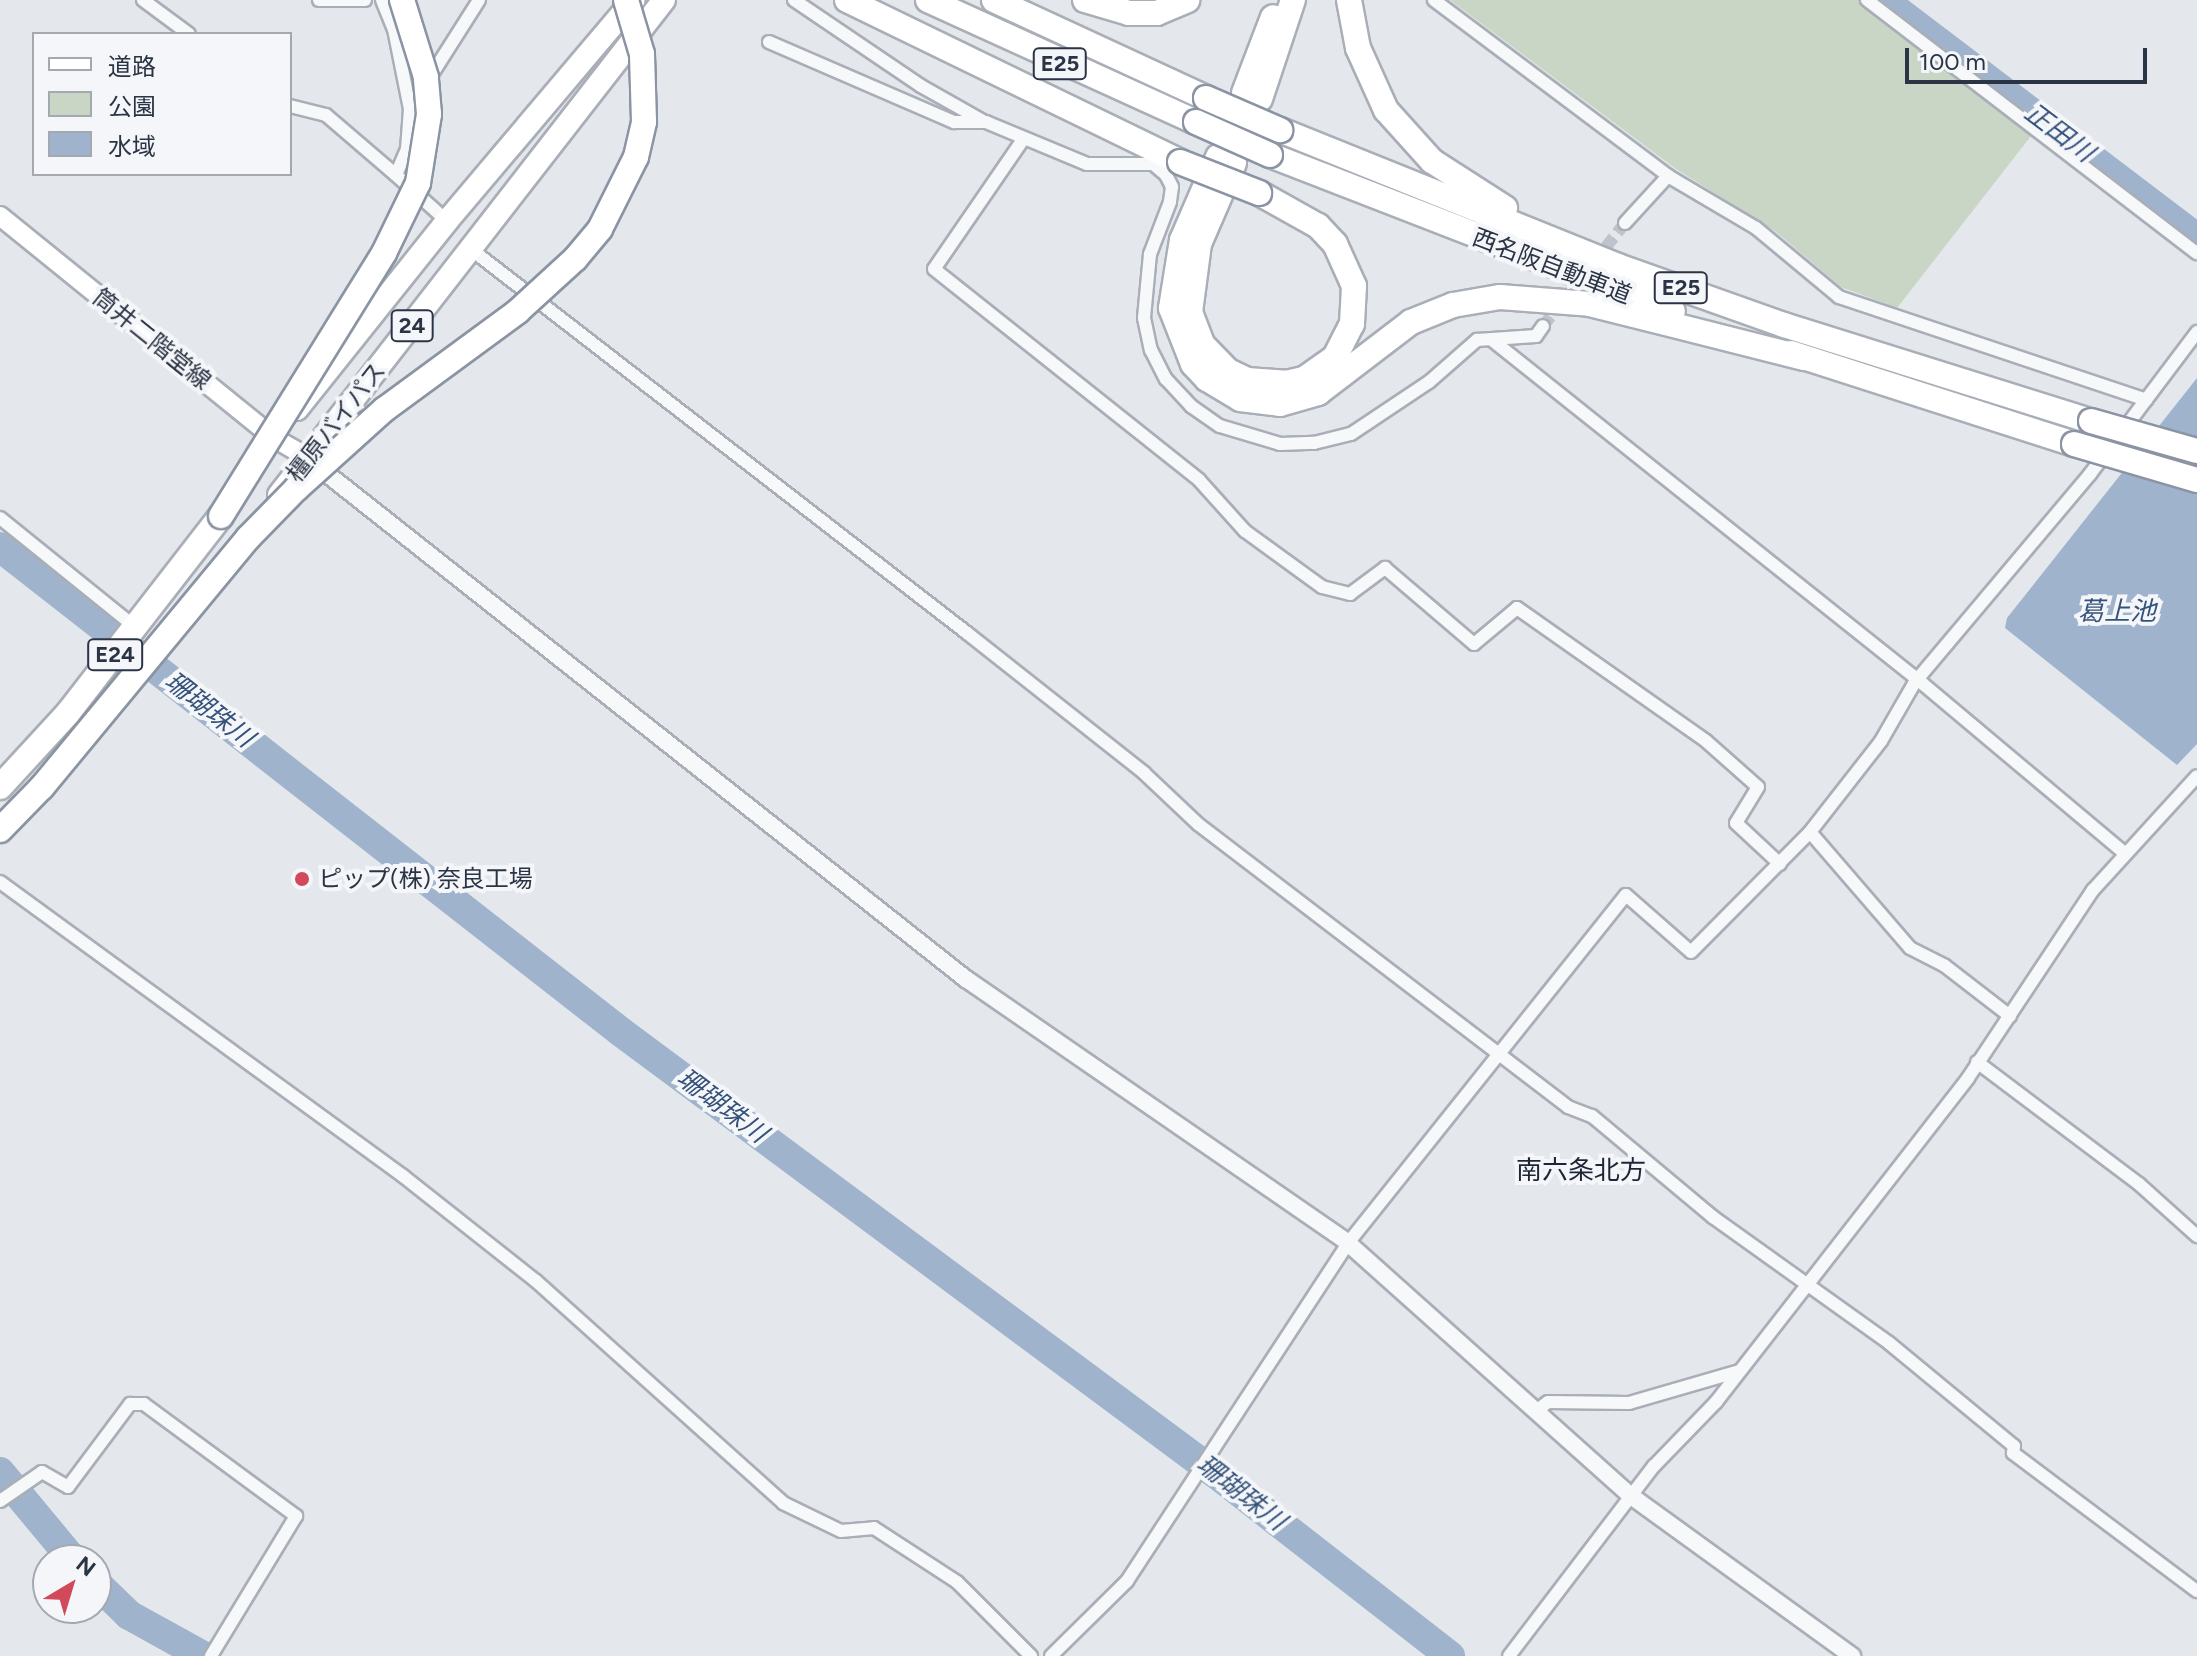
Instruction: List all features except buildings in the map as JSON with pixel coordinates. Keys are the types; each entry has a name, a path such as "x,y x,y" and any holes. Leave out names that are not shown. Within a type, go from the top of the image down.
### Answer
{"highway":[{"name":"E24","path":"0,785 68,713 221,516 384,253 418,183 429,114 426,77 402,0"},
{"name":"24","path":"248,538 385,409 548,285 600,229 636,157 644,122 642,54 626,0"},
{"name":"橿原バイパス","path":"0,785 447,221 634,0"},
{"name":"橿原バイパス","path":"0,837 157,651 664,0"},
{"path":"847,0 1180,162 1259,193 1318,226 1341,255 1354,286 1352,324 1335,357 1304,379 1286,383 1247,380 1228,371 1202,344 1190,312 1199,244 1226,160 1182,240 1171,308 1193,364 1207,379 1240,399 1260,404 1299,401 1335,383 1411,322 1453,305 1500,297 1590,304 1804,358"},
{"name":"西名阪自動車道","path":"928,0 1270,155 1609,289 1804,358 2197,480"},
{"name":"西名阪自動車道","path":"994,0 1280,130 1574,249 1784,325 2197,451"},
{"path":"1085,0 1129,13 1157,13 1187,0"},
{"path":"1276,0 1252,96 1293,0"},
{"path":"1349,0 1358,48 1386,110 1408,138 1459,182 1526,218 1784,325"},
{"name":"E24","path":"0,830 42,787 248,538"}],"main road":[{"name":"筒井二階堂線","path":"0,216 274,438 308,458"}],"street":[{"path":"143,0 186,32"},
{"path":"319,0 365,0"},
{"path":"382,0 394,29 410,109 407,149 396,175"},
{"path":"410,109 479,0"},
{"path":"794,0 921,86 1022,141 1087,164 1153,164 1166,175 1172,187 1150,254 1144,318 1151,350 1166,379 1220,426 1280,444 1314,443 1351,434 1429,382 1477,340 1536,336 1543,326"},
{"path":"1434,0 1668,176 1756,228 1839,297 2146,400"},
{"path":"1867,0 2197,253"},
{"path":"769,42 954,122 986,122"},
{"path":"292,106 326,115 447,221"},
{"path":"1022,141 934,269 1199,480 1245,531 1322,587 1350,594 1385,568 1474,644 1517,608 1706,741 1758,787 1736,823 1780,864"},
{"path":"1625,223 1668,176"},
{"path":"472,250 967,633 1144,773 1198,824 1568,1107 1592,1116 1713,1217 1809,1282 2014,1446 2013,1453 2197,1591"},
{"path":"1051,1656 1127,1581 1348,1243 1502,1056 1626,895 1691,952 1810,832 1881,741 1915,682 2146,400 2197,332"},
{"path":"1492,340 2123,852"},
{"path":"308,458 966,979 1348,1243 1631,1496 1852,1656"},
{"path":"0,518 128,625"},
{"path":"1509,1656 1631,1496 1742,1370 1977,1062 2123,852 2197,776"},
{"path":"1810,832 1910,948 1945,966 2010,1016"},
{"path":"0,882 416,1185 536,1281 783,1503 841,1531 874,1528 957,1582 1031,1656"},
{"path":"1977,1062 2139,1184 2197,1236"},
{"path":"1535,1412 1548,1402 1629,1403 1742,1370"},
{"path":"0,1501 42,1472 68,1487 130,1404 144,1404 296,1516 214,1644 213,1656"}],"green space":[{"path":"1450,0 1859,0 2031,136 1897,308 1841,287 1775,231 1676,169"}],"water":[{"name":"葛上池","path":"2197,378 2197,744 2177,765 2005,628 2007,618"}],"waterway":[{"name":"正田川","path":"1883,0 2197,238"},
{"name":"珊瑚珠川","path":"0,547 621,1032 1215,1473 1450,1656"},
{"path":"0,1472 60,1544"},
{"path":"112,1599 129,1615 203,1656"}],"tunnel":[{"path":"1595,261 1625,223"},
{"path":"1543,326 1584,275"}],"place":[{"name":"ピップ(株) 奈良工場","path":"302,879"}],"district":[{"name":"南六条北方","path":"1581,1171"}]}
